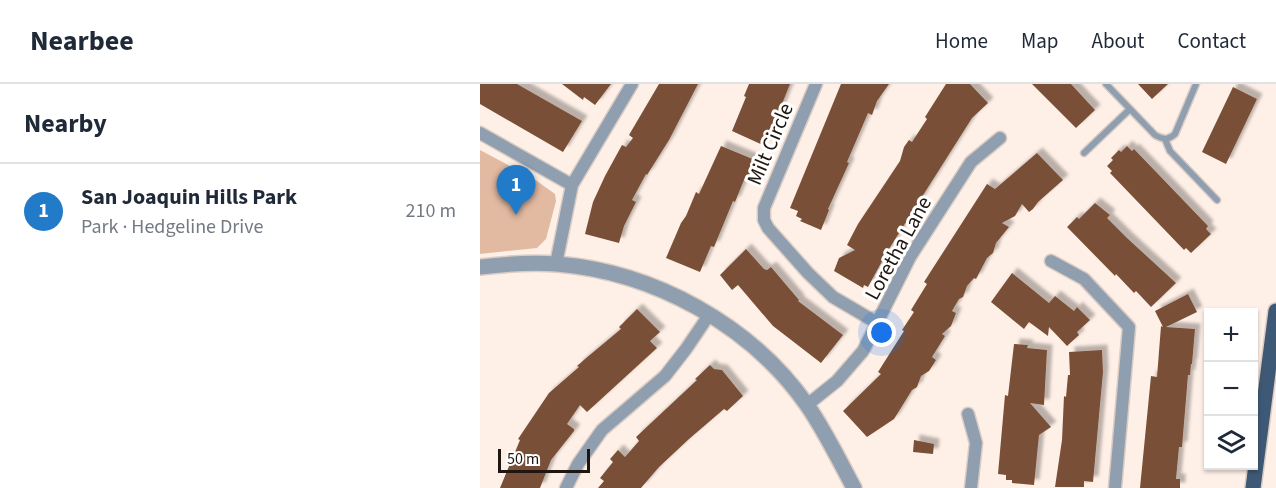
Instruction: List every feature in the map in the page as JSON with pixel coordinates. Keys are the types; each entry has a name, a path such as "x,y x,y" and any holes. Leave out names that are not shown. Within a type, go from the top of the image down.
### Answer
{"main road":[{"path":"1253,488 1276,311"}],"street":[{"path":"556,264 572,185 632,84"},
{"name":"Milt Circle","path":"816,84 764,208 764,220 768,228 808,273 833,297 879,324"},
{"path":"480,133 572,185"},
{"name":"Loretha Lane","path":"807,405 837,381 863,351 879,324 910,257 971,162 1000,138"},
{"path":"1051,261 1084,279 1124,319 1129,327 1115,488"},
{"path":"480,267 556,264 590,269 631,279 672,293 710,315 739,334 775,367 807,405 854,488"},
{"path":"566,488 578,464 602,430 664,376 710,315"},
{"path":"969,414 976,443 971,488"}],"lane":[{"path":"1106,84 1155,135 1165,139 1175,134 1196,84"},
{"path":"1084,153 1130,109"},
{"path":"1165,139 1170,151 1217,200"}],"shaded area":[{"path":"480,150 534,179 555,194 556,201 546,239 537,248 480,254"}],"building":[{"path":"480,84 517,84 582,121 563,152 480,104"},
{"path":"562,84 611,84 595,105 584,97 583,100"},
{"path":"659,84 698,84 669,140 632,200 636,202 624,226 619,243 585,234 593,202 605,176 622,145 626,147 633,138 629,135"},
{"path":"749,84 790,84 765,146 732,131"},
{"path":"841,84 889,84 877,101 872,115 868,113 821,230 800,221 802,219 796,216 798,211 790,208"},
{"path":"946,84 970,84 988,103 972,118 887,252 868,287 864,285 863,288 834,271 839,258 855,250 847,245 858,224 900,161 904,147 909,140 912,142 927,119 925,117"},
{"path":"1032,84 1071,84 1095,110 1076,128"},
{"path":"1138,84 1168,84 1152,99"},
{"path":"1233,87 1257,99 1226,164 1202,152"},
{"path":"721,146 755,160 700,272 666,258 696,192 699,194"},
{"path":"1127,146 1132,151 1134,149 1208,226 1206,229 1211,234 1191,253 1186,248 1184,250 1110,173 1112,171 1107,166 1113,160 1111,158"},
{"path":"1037,153 1063,180 1029,212 1022,204 1015,216 1002,223 1009,227 996,243 993,253 987,258 976,279 974,278 967,286 963,297 959,299 952,311 956,313 951,326 942,334 945,336 932,357 936,360 929,371 921,376 917,387 912,390 894,419 867,437 843,411 881,374 878,372 914,312 911,310 927,284 924,282 987,184 995,189"},
{"path":"1095,203 1110,215 1107,218 1127,238 1176,283 1151,307 1136,291 1134,293 1116,274 1115,276 1067,227"},
{"path":"746,249 764,269 771,267 798,301 843,335 821,363 773,326 738,285 732,290 720,275"},
{"path":"1012,273 1049,303 1055,296 1074,311 1077,307 1090,320 1067,346 1049,327 1048,336 1029,322 1024,329 991,302"},
{"path":"1188,294 1197,312 1166,327 1195,329 1192,364 1190,375 1188,375 1182,447 1179,447 1176,479 1180,479 1180,488 1140,488 1151,376 1157,377 1161,326 1163,327 1155,311"},
{"path":"637,309 660,332 650,341 657,348 587,412 580,405 567,424 574,431 551,460 540,488 500,488 520,440 518,439 549,393 621,329 619,327"},
{"path":"1014,344 1047,350 1044,405 1030,403 1051,427 1039,435 1034,485 1012,483 1012,480 1006,480 1006,475 998,474 1005,395 1008,396"},
{"path":"1102,350 1103,372 1093,482 1084,481 1084,487 1055,487 1062,440 1064,396 1066,397 1068,375 1070,375 1069,352"},
{"path":"710,365 714,369 722,370 743,396 689,439 659,467 641,488 598,488 604,481 600,478 613,462 610,459 618,450 625,457 639,441 636,437"},
{"path":"914,440 934,444 933,454 913,452"}],"place":[{"name":"San Joaquin Hills Park","path":"516,215"}]}
